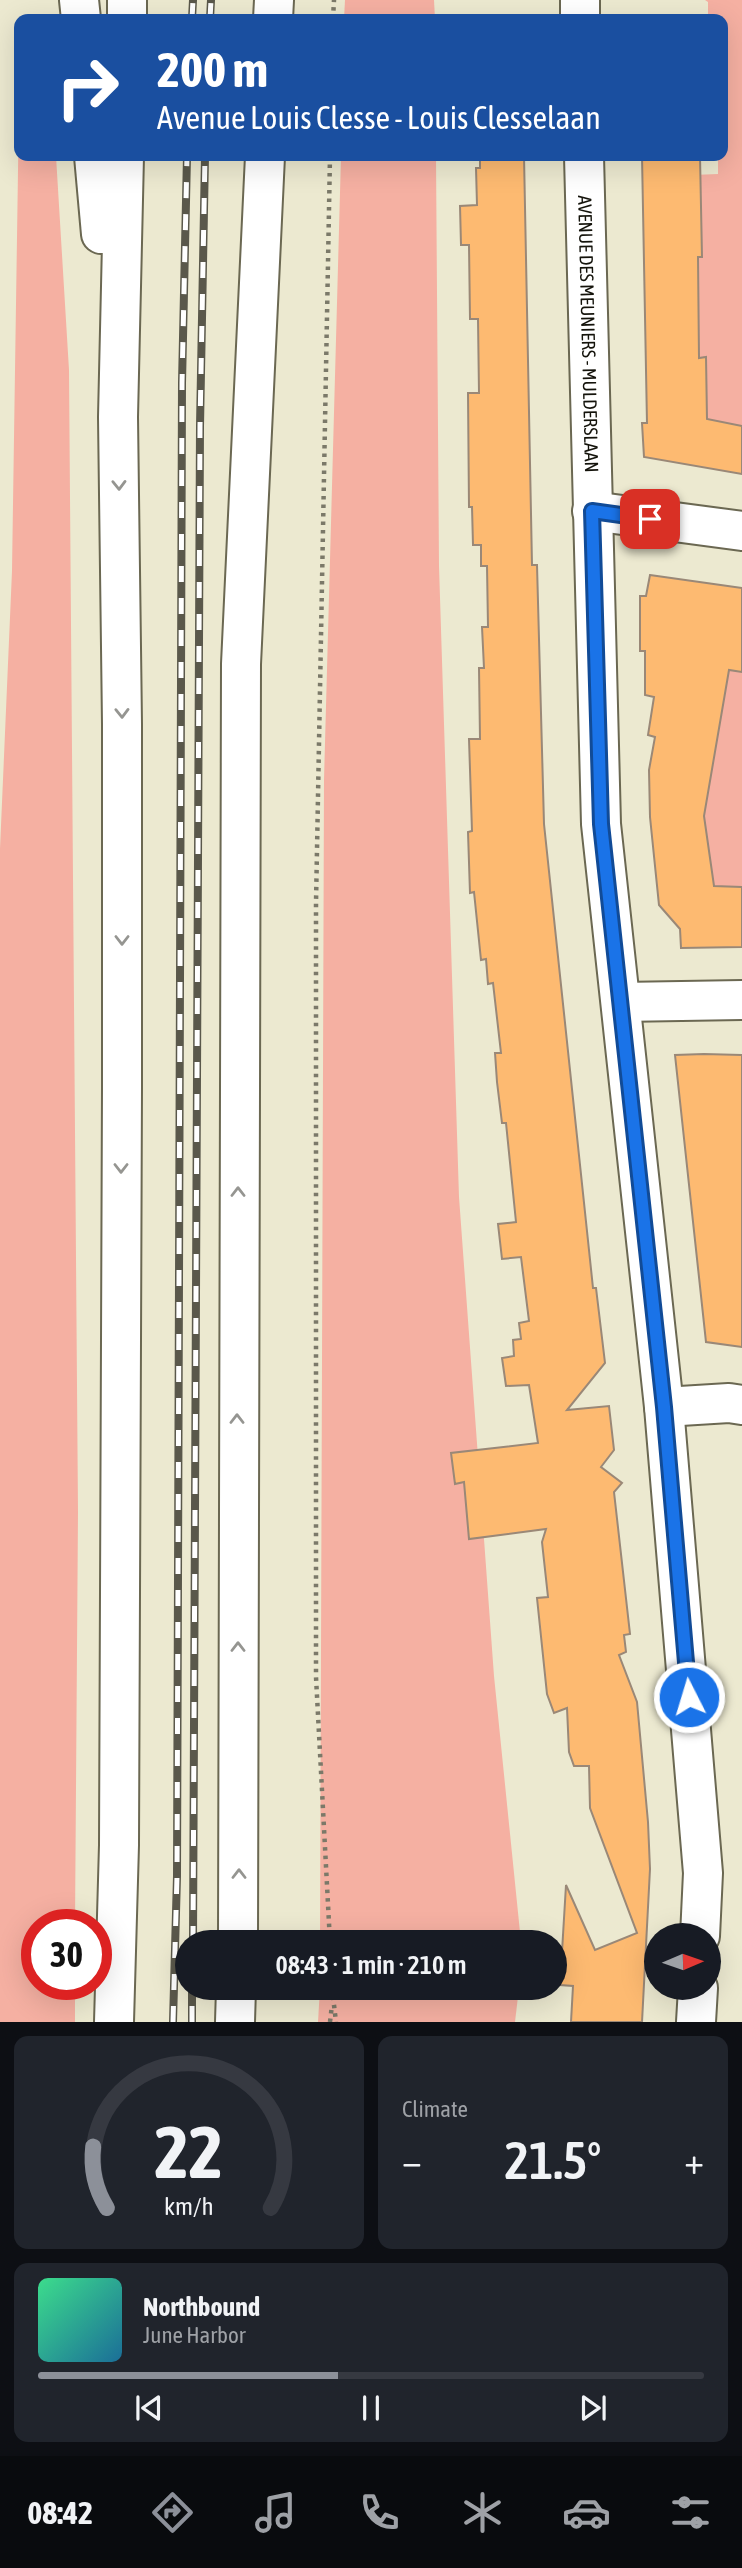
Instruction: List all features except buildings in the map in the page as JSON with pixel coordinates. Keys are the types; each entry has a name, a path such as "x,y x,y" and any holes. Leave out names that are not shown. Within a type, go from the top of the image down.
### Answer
{"main road":[{"path":"94,161 118,417"},
{"path":"114,2022 119,1845 122,1060 118,417 124,161"},
{"path":"238,1930 241,664 265,161"},
{"name":"AVENUE DES MEUNIERS - MULDERSLAAN","path":"584,161 601,824 664,1407 703,1873 701,1923"},
{"path":"592,511 742,531"},
{"path":"621,1002 742,1000"},
{"path":"664,1407 729,1403 742,1405"},
{"path":"235,2022 236,2000"},
{"path":"696,2022 697,2000"}],"path":[{"path":"329,1930 316,1677 316,903 330,161"},
{"path":"330,2022 333,2000"},
{"path":"333,2000 336,2022"}],"shaded area":[{"path":"345,0 434,0 435,14 344,14"},
{"path":"705,0 742,0 742,426 718,421 694,428 690,379 706,379 706,358 689,358 699,304 698,257 701,257 692,175 718,174 718,161 728,161 728,14 708,14 708,2"},
{"path":"18,161 56,161 69,370 78,1512 75,1909 21,1909 21,2000 75,2000 75,2022 0,2022 0,849 12,571"},
{"path":"341,161 436,161 439,566 459,1197 494,1676 520,1930 320,1930 324,780"},
{"path":"712,667 742,672 742,887 697,909 709,853 707,835 701,834"},
{"path":"319,2000 518,2000 515,2022 318,2022"}],"railway":[{"path":"192,14 193,0"},
{"path":"210,14 211,0"},
{"path":"173,2022 177,1876 182,383 187,161"},
{"path":"193,1930 200,426 205,161"},
{"path":"192,2000 192,2022"}],"route":[{"path":"650,519 592,511 601,824 664,1407 689,1697"}]}
